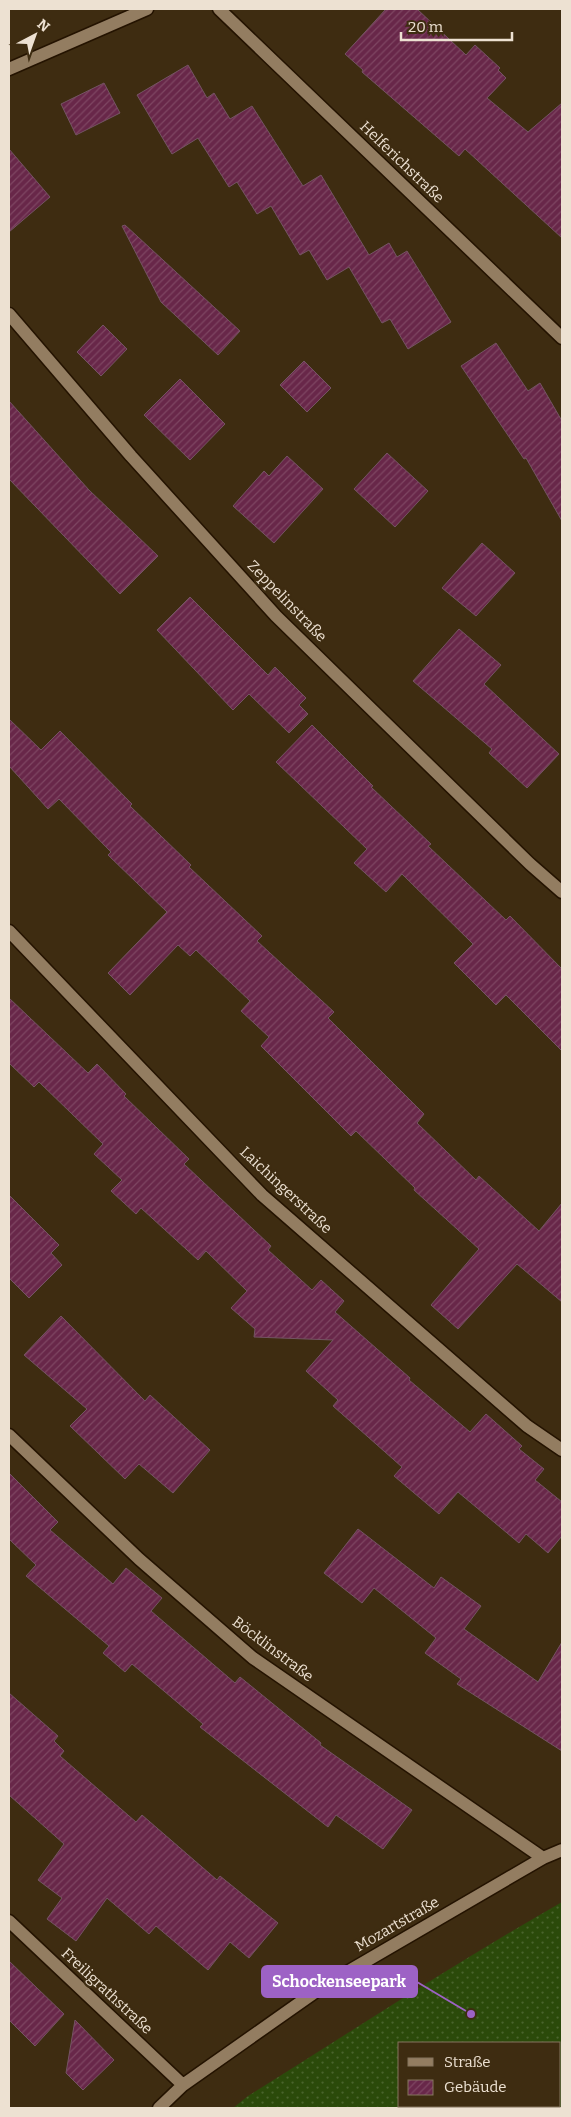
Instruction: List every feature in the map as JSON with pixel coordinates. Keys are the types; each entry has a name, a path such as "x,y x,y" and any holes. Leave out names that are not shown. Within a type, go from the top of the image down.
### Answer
{"street":[{"path":"9,69 147,9"},
{"name":"Helferichstraße","path":"219,9 562,338"},
{"name":"Zeppelinstraße","path":"9,314 131,456 276,616 517,851 562,892"},
{"name":"Laichingerstraße","path":"9,931 262,1196 527,1426 562,1450"},
{"name":"Böcklinstraße","path":"9,1436 139,1558 253,1658 543,1858"},
{"name":"Mozartstraße","path":"159,2108 183,2085 325,1986 543,1858 562,1850"},
{"name":"Freiligrathstraße","path":"9,1921 183,2085"}],"green space":[{"path":"562,1902 562,2108 233,2108 248,2096 443,1973"}],"building":[{"path":"386,9 417,9 466,55 475,45 500,68 498,70 506,78 487,98 528,132 562,103 562,238 465,149 459,156 362,72 363,70 345,54"},
{"path":"188,65 207,98 214,93 230,119 252,106 303,186 321,175 369,255 389,243 397,257 407,251 451,322 408,349 390,319 382,323 349,267 327,280 309,250 300,255 271,206 257,214 237,182 229,187 198,138 172,154 137,95"},
{"path":"104,83 120,113 76,135 61,104"},
{"path":"9,149 50,197 9,232"},
{"path":"125,225 240,331 218,355 161,302 122,226"},
{"path":"103,325 127,349 101,376 77,352"},
{"path":"496,343 528,391 540,383 562,421 562,521 526,458 524,459 461,366"},
{"path":"304,361 331,388 307,412 280,385"},
{"path":"180,379 225,424 190,460 144,415"},
{"path":"9,401 89,490 158,556 120,594 9,479"},
{"path":"387,453 428,491 395,527 354,489"},
{"path":"287,456 323,489 274,543 233,506 264,471 269,476"},
{"path":"482,543 515,573 476,616 442,588"},
{"path":"190,597 268,675 275,667 306,698 299,705 308,714 289,733 249,694 233,710 157,630"},
{"path":"459,629 501,665 484,684 559,754 527,788 489,753 492,749 413,681"},
{"path":"9,719 41,750 60,731 132,804 130,806 191,865 189,867 262,936 257,941 334,1012 328,1018 424,1114 417,1123 476,1180 479,1176 539,1231 562,1203 562,1302 517,1264 458,1329 431,1305 479,1249 414,1190 415,1188 356,1131 351,1136 261,1046 269,1037 241,1011 250,1001 196,950 190,956 178,945 130,995 108,973 167,912 108,855 111,852 59,799 48,809 9,766"},
{"path":"312,725 373,786 371,787 431,844 428,846 506,920 510,916 562,969 562,1051 506,995 496,1005 454,963 473,944 402,874 386,892 354,863 367,849 276,762"},
{"path":"9,998 88,1073 97,1064 126,1094 124,1096 189,1159 184,1164 271,1246 268,1250 312,1290 321,1280 344,1301 335,1312 410,1378 409,1380 470,1432 486,1414 522,1446 519,1449 544,1469 535,1480 562,1502 562,1536 548,1553 526,1534 519,1543 458,1492 439,1514 394,1476 402,1467 333,1406 338,1400 306,1371 333,1340 254,1337 255,1329 231,1308 247,1291 206,1251 198,1260 141,1208 136,1214 111,1191 122,1180 94,1154 103,1144 39,1082 34,1087 9,1063"},
{"path":"9,1195 59,1245 51,1253 62,1265 29,1298 9,1278"},
{"path":"61,1316 145,1401 150,1395 210,1450 173,1493 139,1464 125,1479 70,1426 87,1409 24,1355"},
{"path":"9,1473 58,1522 50,1530 113,1584 126,1568 162,1598 151,1611 235,1683 240,1677 321,1743 320,1745 412,1810 383,1849 336,1815 328,1827 200,1727 203,1724 132,1664 125,1672 103,1653 109,1646 26,1576 36,1565 9,1539"},
{"path":"358,1529 434,1588 441,1577 481,1606 464,1629 538,1682 562,1642 562,1751 457,1684 461,1679 425,1653 436,1638 374,1588 362,1603 324,1573"},
{"path":"9,1693 58,1736 54,1741 64,1751 60,1756 136,1822 142,1815 217,1880 220,1876 278,1923 249,1958 230,1942 208,1970 156,1926 149,1934 107,1898 76,1941 47,1919 62,1898 38,1880 64,1844 9,1795"},
{"path":"9,1961 64,2014 35,2046 9,2020"},
{"path":"75,2020 114,2060 83,2090 66,2073"}],"place":[{"name":"Schockenseepark","path":"471,2014"}]}
